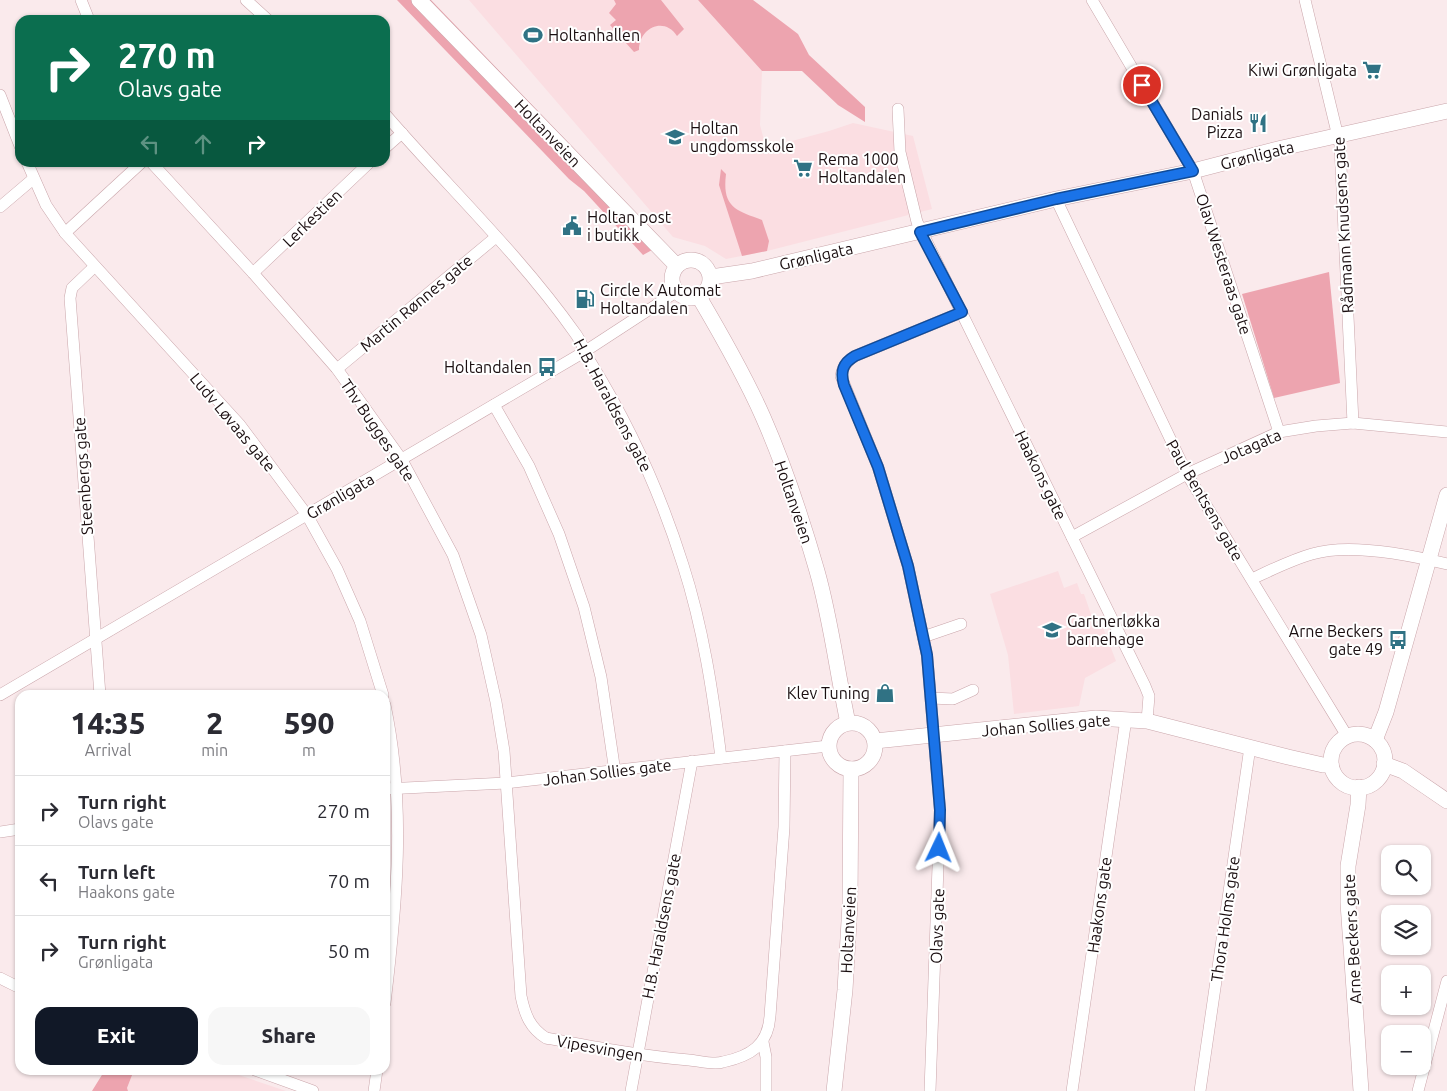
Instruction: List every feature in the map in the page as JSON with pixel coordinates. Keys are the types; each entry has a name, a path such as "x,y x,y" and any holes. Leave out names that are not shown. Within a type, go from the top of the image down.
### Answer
{"main road":[{"name":"Holtanveien","path":"419,0 677,266"},
{"name":"Grønligata","path":"711,277 752,271 1056,199 1193,171 1447,112"},
{"path":"686,260 696,260 703,263 711,277 708,289 698,297 684,297 676,292 672,276 677,266 686,260"},
{"name":"Holtanveien","path":"698,297 737,365 763,417 793,494 817,572 848,723"},
{"path":"1375,740 1386,712 1447,495"},
{"name":"Johan Sollies gate","path":"875,741 1096,718 1126,719 1147,721 1201,736 1250,746 1323,765 1331,765"},
{"path":"848,723 865,726 870,730 875,741 874,753 867,763 850,769 844,768 833,759 828,746 836,728 848,723"},
{"path":"1358,734 1375,740 1383,751 1384,764 1380,776 1371,784 1359,787 1346,785 1341,782 1336,777 1331,765 1336,745 1347,736 1358,734"},
{"path":"1384,764 1403,771 1447,801"},
{"name":"Holtanveien","path":"834,1091 845,990 850,904 850,769"},
{"name":"Arne Beckers gate","path":"1359,787 1348,866 1348,884 1361,1091"}],"street":[{"path":"81,0 87,15"},
{"path":"246,0 262,15"},
{"name":"Olav Westeraas gate","path":"1092,0 1193,171 1279,432"},
{"name":"Rådmann Knudsens gate","path":"1305,0 1339,136 1353,423"},
{"path":"0,95 15,133"},
{"path":"898,109 900,152 920,232"},
{"name":"H.B. Haraldsens gate","path":"390,120 496,237 561,314 577,335 584,352 622,418 660,497 684,566 702,636 715,708 721,758"},
{"path":"390,144 402,133"},
{"name":"Ludv Løvaas gate","path":"29,167 46,205 65,233 240,425 307,515 337,569 360,621 381,690"},
{"path":"65,233 137,167"},
{"name":"Thv Bugges gate","path":"156,167 336,369 402,460 453,555 481,635 496,702 504,751 506,783"},
{"name":"Lerkestien","path":"253,274 365,167"},
{"path":"0,207 33,179"},
{"name":"Paul Bentsens gate","path":"1056,199 1186,474 1347,736"},
{"name":"Haakons gate","path":"920,232 962,312 1145,686 1149,696 1147,721"},
{"name":"Martin Rønnes gate","path":"336,369 496,237"},
{"name":"Steenbergs gate","path":"94,267 72,288 70,298 100,690"},
{"name":"Grønligata","path":"0,695 584,352 676,292"},
{"name":"Olavs gate","path":"930,1091 940,810 927,655 908,566 878,467 841,376 842,368 848,360 855,356 962,312"},
{"path":"494,405 528,466 559,534 584,607 601,677 615,772"},
{"name":"Jotagata","path":"1072,537 1186,474 1279,432 1353,423 1447,432"},
{"path":"1252,579 1314,553 1339,550 1367,550 1447,564"},
{"path":"923,637 961,624"},
{"path":"931,698 953,699 973,690"},
{"name":"Haakons gate","path":"1072,1091 1126,719"},
{"path":"390,729 392,738 391,789 398,849 390,919"},
{"name":"Johan Sollies gate","path":"391,789 506,783 615,772 692,761 828,746"},
{"name":"Thora Holms gate","path":"1200,1091 1250,746"},
{"path":"766,1091 766,1057 763,1042 769,1029 771,1007 784,832 785,751"},
{"name":"H.B. Haraldsens gate","path":"631,1091 692,761"},
{"name":"Vipesvingen","path":"506,783 521,996 529,1022 537,1032 546,1038 637,1055 722,1063 749,1053 763,1042"},
{"path":"0,832 15,830"},
{"path":"0,978 15,986"},
{"path":"1418,1091 1447,981"},
{"path":"269,1075 313,1091"},
{"path":"374,1091 376,1075"}],"shaded area":[{"path":"397,0 411,0 652,250 643,255 584,191 569,179"},
{"path":"427,0 431,0 661,239"},
{"name":"Holtan ungdomsskole","path":"469,0 698,0 762,71 760,125 766,148 853,123 913,136 932,209 767,251 726,259 705,246 673,237"},
{"path":"614,0 661,0 684,29 677,36 666,27 653,27 643,36 639,50 634,52 610,25 616,20 609,13 616,4"},
{"path":"698,0 753,0 798,34 809,55 865,107 865,122 838,105 802,71 762,71"},
{"path":"721,169 726,174 726,194 732,206 762,220 769,241 767,251 742,256 719,185"},
{"path":"1329,272 1340,383 1274,398 1242,294"},
{"path":"1058,571 1064,588 1077,583 1081,594 1084,594 1094,623 1098,622 1099,626 1102,625 1116,661 1085,678 1079,706 1014,714 1008,655 990,594"},
{"path":"102,1075 132,1075 127,1088 128,1091 92,1091"},
{"path":"132,1075 239,1075 286,1091 128,1091 127,1088"}],"place":[{"name":"Holtanhallen","path":"533,35"},
{"name":"Kiwi Grønligata","path":"1372,70"},
{"name":"Danials Pizza","path":"1258,123"},
{"name":"Holtan ungdomsskole","path":"675,137"},
{"name":"Rema 1000 Holtandalen","path":"803,168"},
{"name":"Holtan post i butikk","path":"572,226"},
{"name":"Circle K Automat Holtandalen","path":"585,299"},
{"name":"Holtandalen","path":"547,367"},
{"name":"Gartnerløkka barnehage","path":"1052,630"},
{"name":"Arne Beckers gate 49","path":"1398,640"},
{"name":"Klev Tuning","path":"885,693"}],"route":[{"path":"939,848 940,810 927,655 908,566 878,467 844,385 841,376 842,368 848,360 855,356 962,312 926,240 920,232 1056,199 1193,171 1142,85"}]}
